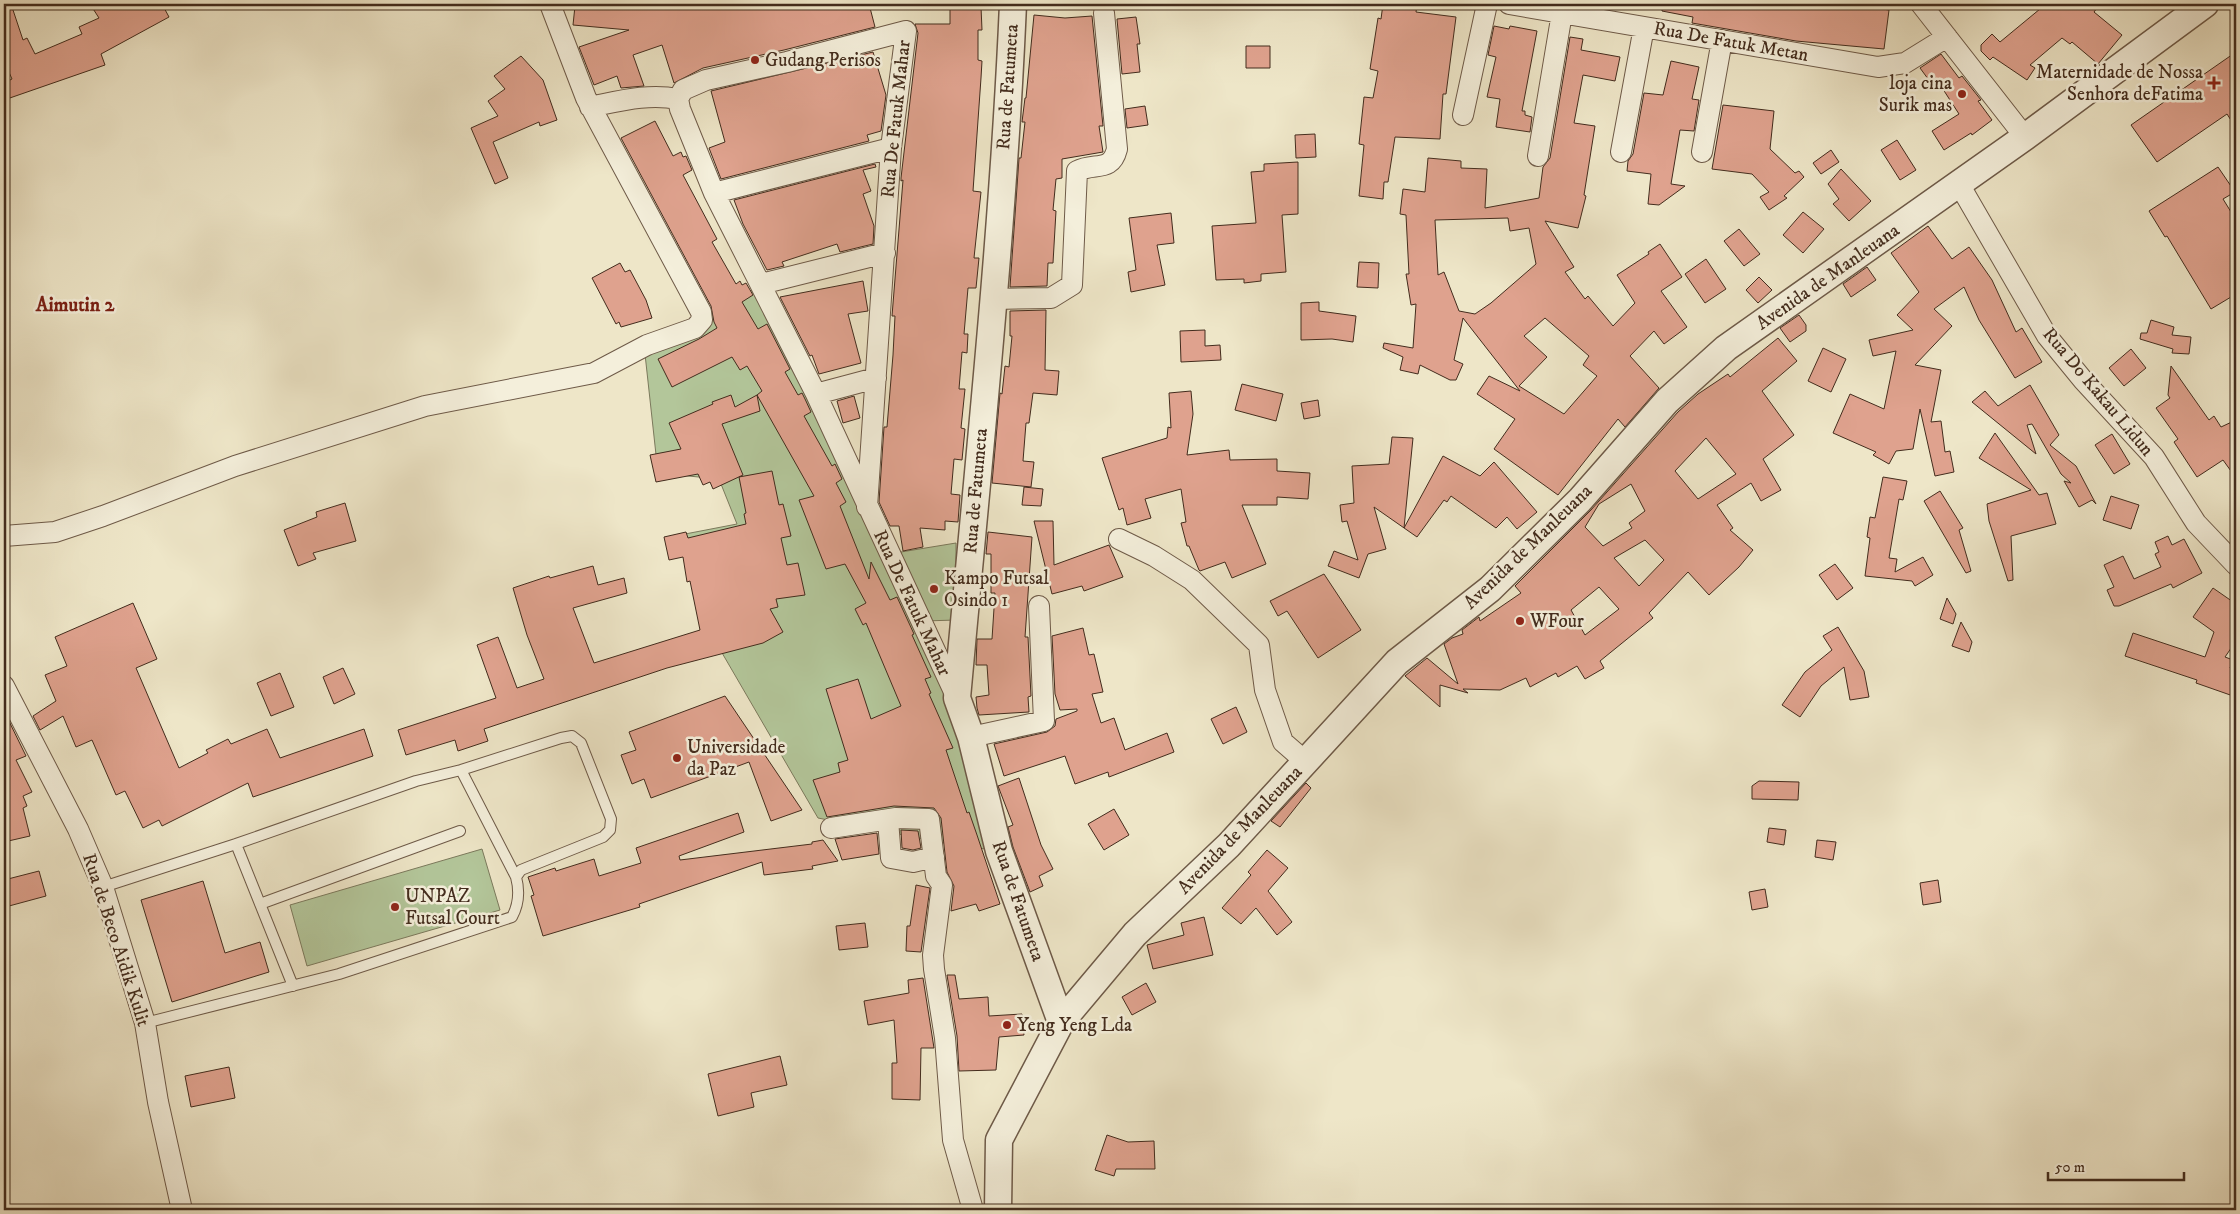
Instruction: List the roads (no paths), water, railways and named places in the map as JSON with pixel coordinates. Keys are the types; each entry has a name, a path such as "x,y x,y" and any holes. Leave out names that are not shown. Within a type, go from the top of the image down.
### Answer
{"street":[{"path":"4,536 55,532 103,516 235,466 425,406 594,373 647,345 695,328 702,320 701,312 590,107 550,4"},
{"name":"Rua de Fatumeta","path":"1013,4 992,299 957,698 971,737 999,851 1061,1022"},
{"path":"1463,115 1487,4"},
{"name":"Rua De Fatuk Metan","path":"1509,4 1878,67 1905,63 1946,37"},
{"path":"1921,4 2025,137"},
{"name":"Avenida de Manleuana","path":"998,1210 999,1140 1061,1022 1135,934 1229,845 1397,662 1490,589 1580,500 1667,401 1726,348 2025,137 2206,4"},
{"path":"992,299 1051,298 1072,285 1078,171 1083,168 1110,164 1115,159 1117,149 1104,13"},
{"path":"1538,156 1562,13"},
{"path":"1622,152 1644,27"},
{"name":"Rua De Fatuk Mahar","path":"867,507 891,148 906,31 787,62 706,80 683,90 678,99 714,193 816,394 867,507 957,698"},
{"path":"1702,152 1722,40"},
{"path":"590,107 639,97 663,96 678,99"},
{"path":"714,193 891,148"},
{"name":"Rua Do Kakau Lidun","path":"1959,184 2047,336 2083,380 2154,458 2196,523 2236,565"},
{"path":"761,284 885,253"},
{"path":"816,394 876,378"},
{"path":"1119,539 1154,556 1192,580 1260,645 1265,690 1283,742 1306,762"},
{"path":"971,737 1044,721 1038,606"},
{"name":"Rua de Beco Aidik Kulit","path":"4,686 78,828 103,887 145,1024 158,1102 182,1210"},
{"path":"831,828 888,820 929,819 936,876 942,886 933,955 945,1038 953,1140 973,1210"},
{"path":"888,820 891,858 914,862 934,856"}],"lane":[{"path":"103,887 236,844 416,781 461,770 572,736 581,743 611,819 610,830 603,837 521,870 516,877"},
{"path":"145,1024 339,974 512,917 518,906 516,877 461,770"},
{"path":"260,904 460,831"},
{"path":"236,844 293,986"}],"place":[{"name":"Gudang Perisos","path":"755,60"},
{"name":"Maternidade de Nossa Senhora deFatima","path":"2214,83"},
{"name":"loja cina Surik mas","path":"1962,94"},
{"name":"Kampo Futsal Osindo 1","path":"934,589"},
{"name":"WFour","path":"1520,621"},
{"name":"Universidade da Paz","path":"677,758"},
{"name":"UNPAZ Futsal Court","path":"395,907"},
{"name":"Yeng Yeng Lda","path":"1007,1025"}],"district":[{"name":"Aimutin 2","path":"75,305"}]}
